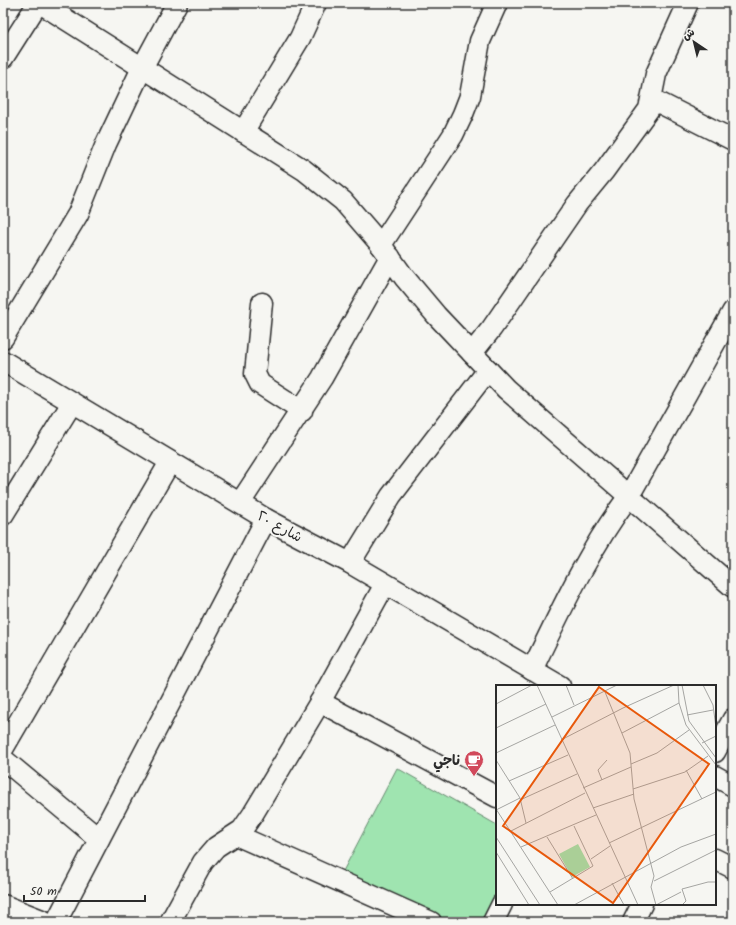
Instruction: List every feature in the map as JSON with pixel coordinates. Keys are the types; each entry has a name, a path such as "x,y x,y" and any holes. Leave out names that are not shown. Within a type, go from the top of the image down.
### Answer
{"main road":[{"path":"3,906 44,922"}],"street":[{"path":"5,50 39,3 304,170 343,201 386,251 436,315 506,389 733,587"},
{"path":"3,338 78,214 106,144 142,68 177,3"},
{"path":"243,132 300,38 316,3"},
{"path":"240,503 302,411 386,251 453,135 470,96 480,42 497,3"},
{"path":"472,353 492,328 577,204 638,126 649,109 656,74 688,3"},
{"path":"652,99 733,140"},
{"path":"262,303 255,374 260,384 302,411"},
{"path":"544,680 574,584 610,522 629,496 733,311"},
{"name":"شارع ٢٠","path":"3,360 266,519 350,563 544,680"},
{"path":"350,563 391,496 488,370"},
{"path":"3,515 72,403"},
{"path":"3,749 170,462"},
{"path":"56,922 266,519"},
{"path":"170,922 203,862 216,847 242,830 253,814 320,702 385,584"},
{"path":"320,702 496,796"},
{"path":"716,750 733,719"},
{"path":"3,759 99,839"},
{"path":"716,777 733,786"},
{"path":"236,835 431,922"},
{"path":"716,860 733,868"},
{"path":"493,922 502,905"},
{"path":"633,922 642,905"}],"green space":[{"path":"397,768 496,824 496,893 483,922 440,922 341,875"}],"place":[{"name":"ناجي","path":"474,777"}]}
